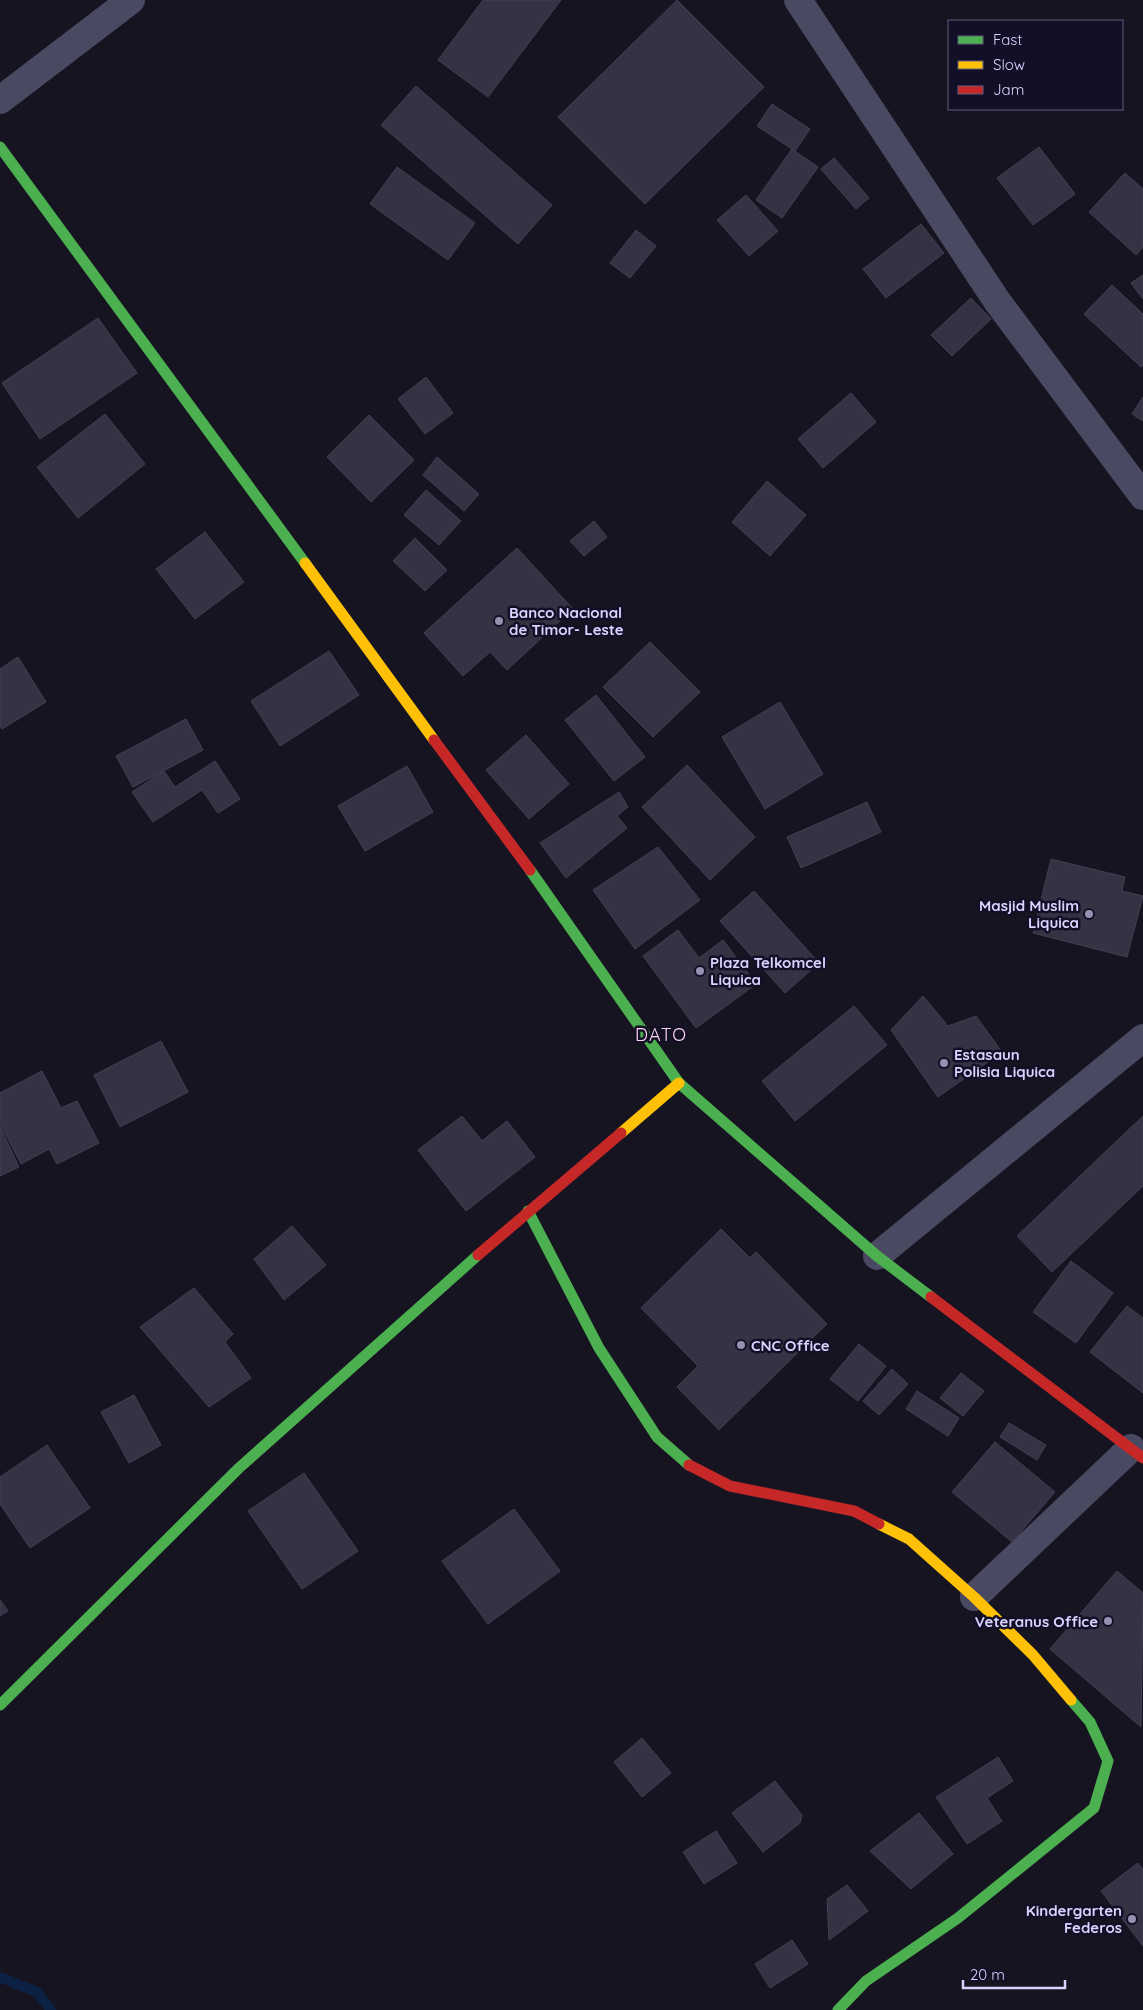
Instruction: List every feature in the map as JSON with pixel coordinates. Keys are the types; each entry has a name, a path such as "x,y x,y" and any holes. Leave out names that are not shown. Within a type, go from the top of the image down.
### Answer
{"street":[{"path":"0,100 131,0"},
{"path":"798,0 997,301 1143,496"},
{"path":"0,147 576,932 679,1083 877,1256 1137,1453 974,1597"},
{"path":"877,1256 1143,1038"},
{"path":"0,1705 239,1468 528,1211 679,1083"},
{"path":"528,1211 599,1348 657,1437 692,1468 730,1486 854,1511 909,1540 974,1597 1033,1655 1090,1722 1108,1761 1094,1808 958,1918 866,1981 838,2010"}],"building":[{"path":"483,0 561,0 488,97 438,60"},
{"path":"677,0 764,87 645,204 558,117"},
{"path":"416,86 552,205 518,244 381,125"},
{"path":"772,104 810,129 795,151 757,126"},
{"path":"1039,147 1075,194 1033,225 997,178"},
{"path":"792,149 818,167 782,218 756,200"},
{"path":"834,158 869,198 856,209 821,169"},
{"path":"397,167 475,223 448,260 370,204"},
{"path":"1125,173 1143,189 1143,247 1136,255 1089,212"},
{"path":"746,195 778,231 749,256 717,220"},
{"path":"921,224 944,253 886,298 863,269"},
{"path":"636,230 656,246 630,278 610,263"},
{"path":"1143,275 1143,299 1131,283"},
{"path":"1112,285 1143,314 1143,365 1141,367 1084,314"},
{"path":"971,298 991,319 952,356 931,335"},
{"path":"98,318 137,373 40,439 2,383"},
{"path":"426,377 453,413 425,434 398,399"},
{"path":"851,393 876,422 823,468 798,439"},
{"path":"1143,397 1143,421 1132,414"},
{"path":"105,414 145,464 78,518 37,467"},
{"path":"369,415 414,460 371,502 327,457"},
{"path":"437,457 479,494 464,511 423,475"},
{"path":"767,481 806,515 770,556 732,522"},
{"path":"426,490 461,521 439,545 404,515"},
{"path":"594,521 607,537 584,556 570,541"},
{"path":"205,532 244,582 195,619 156,569"},
{"path":"415,538 447,570 425,591 393,561"},
{"name":"Banco Nacional de Timor- Leste","path":"517,548 573,609 507,670 490,652 463,676 424,633"},
{"path":"650,642 700,692 653,737 603,687"},
{"path":"329,651 359,695 280,746 251,701"},
{"path":"18,657 46,702 2,729 0,726 0,669"},
{"path":"596,695 645,757 614,781 565,720"},
{"path":"780,702 823,774 765,809 722,737"},
{"path":"186,719 203,750 133,787 116,756"},
{"path":"526,735 569,784 529,819 486,770"},
{"path":"215,761 240,799 218,813 202,790 153,822 132,792 164,771 175,787"},
{"path":"687,765 755,837 710,880 642,807"},
{"path":"407,766 433,812 365,851 338,806"},
{"path":"619,792 628,807 617,816 627,828 566,878 540,843"},
{"path":"867,802 881,832 801,868 787,837"},
{"path":"658,847 700,900 635,949 593,890"},
{"path":"1051,859 1125,877 1122,891 1143,896 1127,957 1033,933"},
{"path":"754,891 819,963 785,993 720,921"},
{"name":"Plaza Telkomcel Liquica","path":"678,930 699,958 723,940 756,984 696,1028 643,956"},
{"path":"923,996 948,1026 976,1016 1002,1052 938,1097 891,1030"},
{"path":"854,1006 887,1045 795,1121 762,1081"},
{"path":"161,1041 188,1092 120,1127 94,1075"},
{"path":"42,1071 61,1108 77,1101 99,1143 57,1164 49,1149 21,1164 0,1123 0,1093"},
{"path":"462,1116 482,1141 507,1121 535,1157 466,1211 418,1150"},
{"path":"1143,1116 1143,1186 1052,1272 1017,1236"},
{"path":"0,1126 19,1167 0,1176"},
{"path":"292,1226 326,1265 284,1300 254,1259"},
{"name":"CNC Office","path":"721,1229 750,1258 756,1252 827,1324 719,1430 677,1387 698,1366 641,1308"},
{"path":"1071,1261 1113,1293 1076,1343 1033,1312"},
{"path":"194,1288 233,1334 225,1342 251,1378 209,1407 140,1327"},
{"path":"1127,1306 1143,1318 1143,1393 1090,1352"},
{"path":"859,1344 886,1366 858,1401 830,1379"},
{"path":"892,1369 908,1384 879,1415 863,1401"},
{"path":"961,1373 984,1391 963,1416 940,1398"},
{"path":"917,1391 959,1418 948,1436 906,1409"},
{"path":"134,1395 161,1445 129,1463 101,1412"},
{"path":"1009,1423 1046,1445 1037,1460 1000,1437"},
{"path":"995,1442 1055,1492 1012,1542 952,1492"},
{"path":"47,1445 90,1508 30,1548 0,1504 0,1477"},
{"path":"304,1473 358,1551 302,1589 248,1511"},
{"path":"514,1509 560,1571 488,1624 442,1561"},
{"name":"Veteranus Office","path":"1117,1571 1143,1593 1141,1727 1050,1649"},
{"path":"0,1600 8,1611 0,1616"},
{"path":"642,1738 671,1773 642,1797 614,1762"},
{"path":"998,1757 1013,1781 987,1798 1002,1821 967,1844 936,1797"},
{"path":"775,1781 802,1815 800,1823 763,1852 732,1813"},
{"path":"919,1813 953,1854 911,1889 870,1851"},
{"path":"716,1831 737,1863 704,1884 683,1852"},
{"name":"Kindergarten Federos","path":"1138,1863 1143,1870 1143,1946 1101,1891"},
{"path":"847,1885 868,1911 829,1940 827,1899"},
{"path":"792,1940 808,1964 770,1988 755,1964"}],"waterway":[{"path":"0,1977 37,1992 51,2010"}],"traffic: fast":[{"path":"0,147 305,563"},
{"path":"530,870 679,1083 877,1256 931,1297"},
{"path":"528,1211 599,1348 657,1437 689,1465"},
{"path":"0,1705 239,1468 478,1255"},
{"path":"838,2010 866,1981 958,1918 1094,1808 1108,1761 1090,1722 1071,1700"}],"traffic: slow":[{"path":"305,563 434,740"},
{"path":"621,1133 679,1083"},
{"path":"879,1524 909,1539 974,1597 1033,1655 1071,1700"}],"traffic: jam":[{"path":"434,740 530,870"},
{"path":"478,1255 621,1133"},
{"path":"931,1297 1143,1458"},
{"path":"689,1465 730,1486 854,1511 879,1524"}],"place":[{"name":"Banco Nacional de Timor- Leste","path":"499,621"},
{"name":"Masjid Muslim Liquica","path":"1089,914"},
{"name":"Plaza Telkomcel Liquica","path":"700,971"},
{"name":"Estasaun Polisia Liquica","path":"944,1063"},
{"name":"CNC Office","path":"741,1345"},
{"name":"Veteranus Office","path":"1108,1621"},
{"name":"Kindergarten Federos","path":"1132,1919"}],"district":[{"name":"DATO","path":"661,1034"}]}
